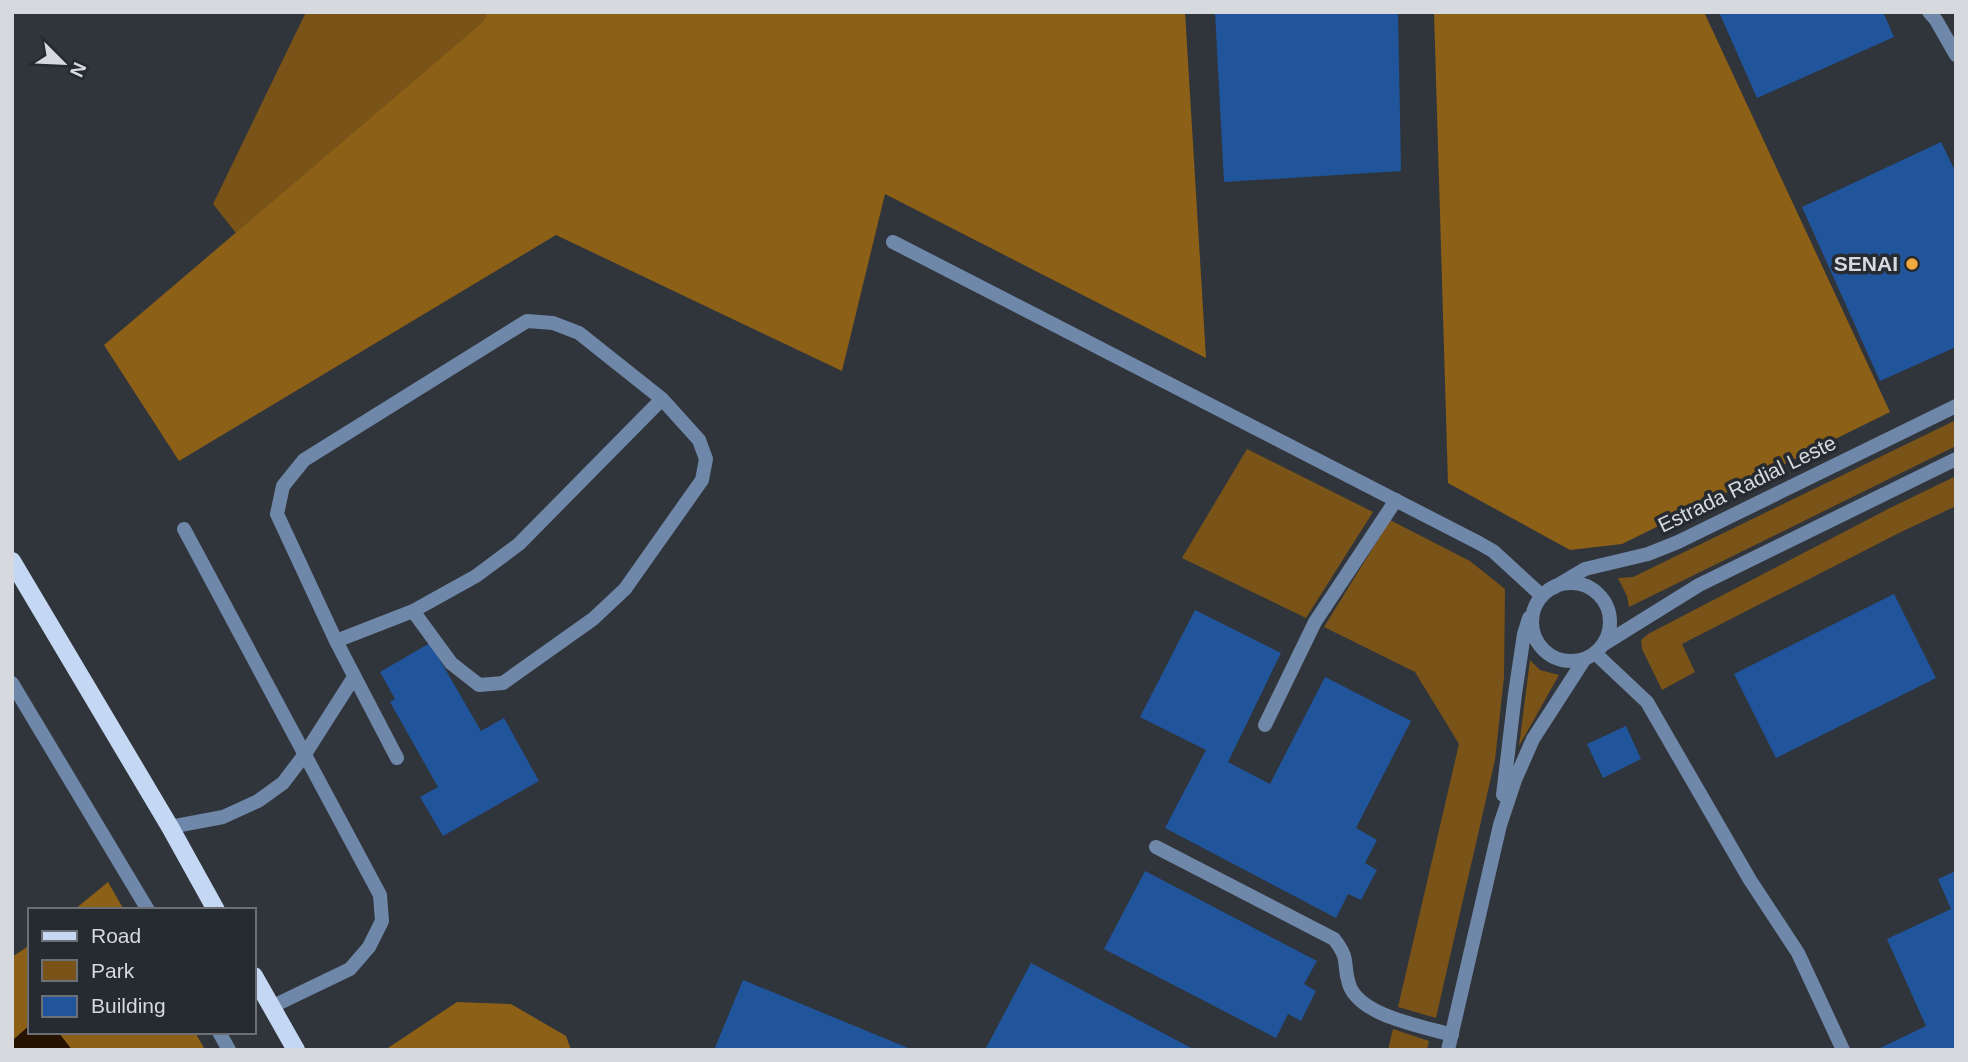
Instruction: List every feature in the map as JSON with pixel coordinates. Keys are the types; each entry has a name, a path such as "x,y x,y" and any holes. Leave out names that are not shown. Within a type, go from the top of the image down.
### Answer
{"main road":[{"path":"12,561 170,827 215,908"},
{"path":"256,980 296,1050"}],"street":[{"path":"1929,12 1937,20 1956,55"},
{"path":"893,242 1493,551 1543,597"},
{"path":"397,758 335,641 277,513 283,486 304,460 527,321 553,323 579,332 662,399 699,440 706,459 702,480 625,589 593,619 503,683 479,685 451,663 413,611"},
{"path":"335,641 413,611 476,576 519,544 662,399"},
{"name":"Estrada Radial Leste","path":"1543,597 1585,569 1648,554 1678,542 1956,406"},
{"path":"1543,597 1532,619 1538,644 1547,654 1571,662 1595,652 1699,585 1956,459"},
{"path":"1265,725 1315,622 1396,500"},
{"path":"184,528 380,895 382,921 369,947 350,969 271,1007"},
{"path":"1448,1050 1500,825 1515,780 1533,739 1609,632 1611,619 1607,606 1600,595 1590,587 1578,583 1564,583 1543,597 1524,634 1500,825"},
{"path":"1595,652 1647,702 1750,880 1798,953 1843,1050"},
{"path":"170,827 223,817 258,801 283,783 305,754 354,677"},
{"path":"12,683 147,908"},
{"path":"1156,847 1334,939 1346,954 1349,984 1359,1001 1374,1011 1452,1035"},
{"path":"220,1034 229,1050"}],"green space":[{"path":"306,12 488,12 484,22 236,233 213,204"},
{"path":"1956,420 1956,446 1629,607 1618,578 1633,577"},
{"path":"1247,449 1373,512 1306,618 1182,558"},
{"path":"1956,476 1956,506 1682,644 1695,672 1662,690 1642,649 1641,640 1648,634"},
{"path":"1390,520 1470,561 1505,589 1504,677 1495,760 1436,1018 1398,1007 1459,744 1415,672 1324,627"},
{"path":"1530,660 1540,670 1559,675 1519,746"},
{"path":"1393,1029 1429,1041 1427,1050 1388,1050"}],"shaded area":[{"path":"488,12 1185,12 1206,358 885,194 842,371 556,235 179,461 104,345 483,22"},
{"path":"1434,12 1704,12 1890,412 1622,544 1570,550 1448,483"},
{"path":"108,882 123,908 76,908"},
{"path":"28,946 28,1027 12,1041 12,957"},
{"path":"457,1002 511,1004 566,1036 571,1050 385,1050"},
{"path":"28,1027 28,1034 60,1034 72,1050 12,1050 12,1041"},
{"path":"59,1034 196,1034 205,1050 72,1050"}],"building":[{"path":"1215,12 1398,12 1401,171 1224,182"},
{"path":"1719,12 1883,12 1894,37 1757,98"},
{"path":"1941,142 1956,173 1956,347 1880,381 1802,207"},
{"path":"1894,594 1936,678 1776,758 1734,674"},
{"path":"1195,610 1281,653 1228,762 1270,784 1325,677 1411,721 1356,828 1377,840 1365,863 1377,870 1361,900 1348,894 1336,918 1165,828 1206,750 1140,717"},
{"path":"430,643 481,731 504,718 539,781 443,836 420,797 438,787 390,702 395,699 380,672"},
{"path":"1626,726 1641,759 1603,778 1587,744"},
{"path":"1145,871 1317,961 1304,984 1316,991 1301,1021 1288,1014 1276,1038 1104,949"},
{"path":"1956,871 1956,1050 1876,1050 1926,1026 1887,939 1951,909 1938,879"},
{"path":"1031,963 1195,1050 985,1050"},
{"path":"743,980 913,1050 714,1050"}],"place":[{"name":"SENAI","path":"1912,264"}]}
